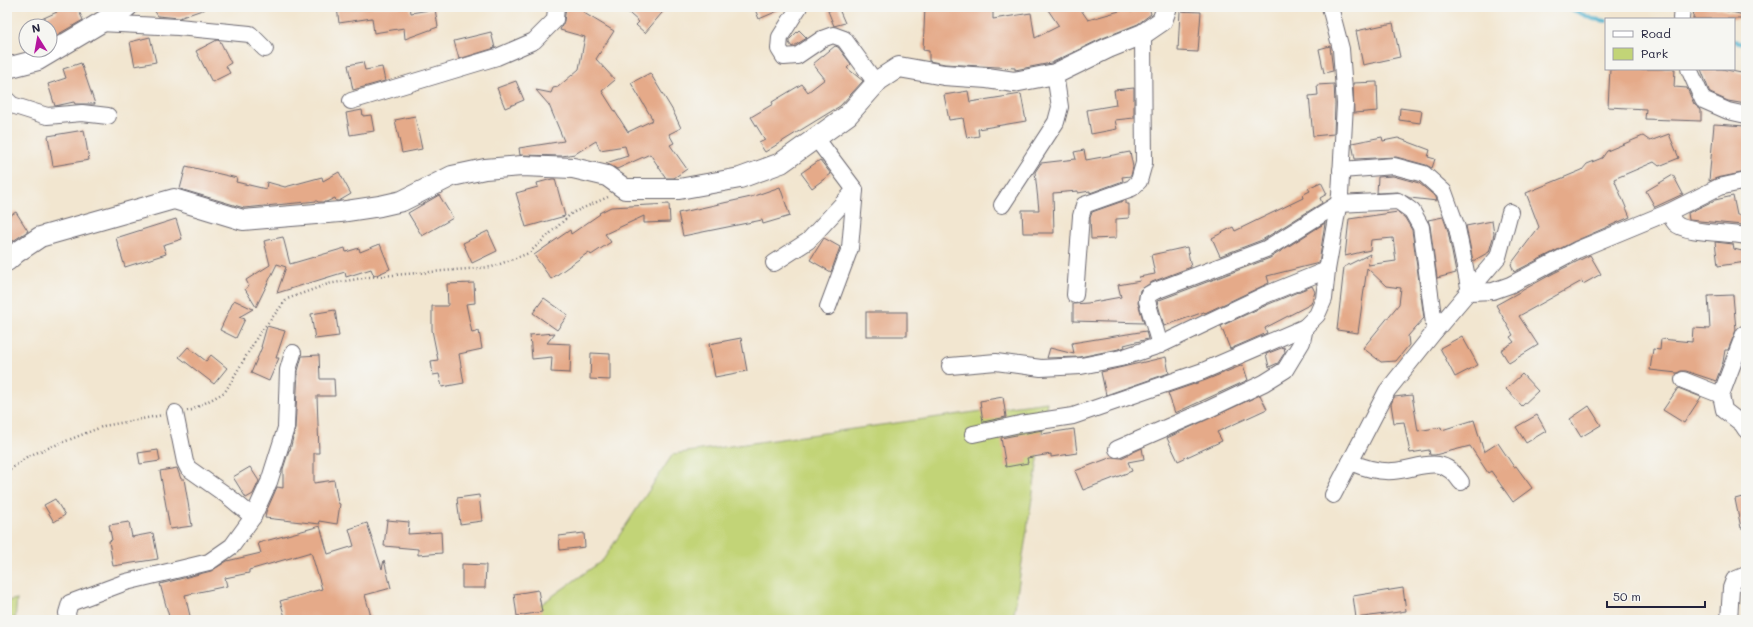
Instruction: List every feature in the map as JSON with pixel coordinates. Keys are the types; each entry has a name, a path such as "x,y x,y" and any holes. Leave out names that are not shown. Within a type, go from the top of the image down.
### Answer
{"street":[{"path":"7,68 38,60 127,7"},
{"path":"351,101 497,57 534,41 555,20 556,7"},
{"path":"799,7 780,37 779,49 784,57 797,56 822,39 834,35 844,39 876,83"},
{"path":"7,261 40,237 174,199 243,220 340,212 380,206 402,201 452,176 485,168 522,166 573,168 607,176 625,189 679,189 740,178 781,163 848,115 876,83 899,67 944,75 987,78 1014,82 1055,74 1108,48 1143,34 1162,21 1167,7"},
{"path":"973,434 1020,424 1073,416 1203,371 1305,327 1318,315 1324,299 1327,270 1338,204 1345,104 1342,49 1330,7"},
{"path":"1681,18 1682,7"},
{"path":"100,23 178,27 250,34 266,49"},
{"path":"1075,295 1081,216 1084,205 1132,188 1139,181 1144,164 1143,34"},
{"path":"1689,70 1703,100 1728,111 1746,115"},
{"path":"1002,205 1056,122 1060,106 1055,74"},
{"path":"7,100 12,105 47,116 82,113 108,116"},
{"path":"816,138 855,190 850,248 828,307"},
{"path":"1341,170 1394,166 1424,174 1444,192 1457,228 1470,292"},
{"path":"1470,292 1493,291 1510,285 1577,250 1669,212 1719,187 1746,181"},
{"path":"774,263 808,240 855,190"},
{"path":"1160,345 1147,302 1148,295 1266,249 1338,204 1398,200 1412,211 1421,227 1435,331"},
{"path":"1333,496 1388,391 1435,331 1470,292 1498,257 1510,212"},
{"path":"1669,212 1676,224 1690,230 1734,233 1746,236"},
{"path":"950,366 996,362 1041,368 1081,366 1121,358 1160,345 1265,295 1327,270"},
{"path":"1117,449 1207,410 1264,383 1285,370 1302,342 1305,327"},
{"path":"1746,333 1744,334 1721,395 1724,410 1742,424 1746,430"},
{"path":"68,620 67,613 70,603 126,582 209,562 232,546 253,517 269,482 286,428 288,370 293,353"},
{"path":"1683,380 1721,395"},
{"path":"175,413 185,462 188,468 229,497 253,517"},
{"path":"1350,462 1366,468 1383,471 1395,471 1434,464 1450,469 1461,482"},
{"path":"1728,620 1731,588 1734,580 1746,575"}],"path":[{"path":"7,472 28,456 104,426 192,410 225,392 259,334 287,299 328,284 369,277 492,267 529,253 572,213 625,189"}],"green space":[{"path":"1047,402 1013,620 519,620 603,560 673,454"},
{"path":"17,599 15,620 7,620 7,601"}],"building":[{"path":"55,7 77,7 83,20 58,34 58,18 44,18 57,12"},
{"path":"152,7 205,7 205,9 179,18 158,16"},
{"path":"337,7 410,7 411,13 435,9 438,27 405,39 404,28 374,33 372,18 339,23"},
{"path":"566,7 586,7 584,13 614,31 596,59 615,80 602,91 628,132 653,120 631,83 650,73 673,111 681,128 669,134 674,143 670,145 687,169 674,178 666,178 650,154 617,169 606,163 628,156 625,146 600,150 596,141 575,154 562,156 520,155 519,148 564,141 549,105 536,90 551,93 553,88 558,87 579,69 585,37 560,30 564,21"},
{"path":"622,7 667,7 645,33 636,25 639,22"},
{"path":"754,7 787,7 759,19"},
{"path":"838,7 845,23 834,26 828,11"},
{"path":"925,7 993,7 993,19 1031,13 1035,38 1059,26 1046,7 1079,7 1088,20 1130,8 1131,12 1149,7 1151,14 1138,24 1103,38 1051,63 1015,70 1015,68 945,64 929,61 929,51 923,50"},
{"path":"1694,7 1716,7 1715,8 1744,15 1743,19 1693,18"},
{"path":"1180,11 1201,12 1198,52 1178,51"},
{"path":"1393,23 1400,57 1363,65 1356,31"},
{"path":"799,30 807,38 792,47 789,40"},
{"path":"491,32 495,48 459,59 454,41"},
{"path":"150,37 156,62 135,66 130,42"},
{"path":"217,40 220,41 231,63 226,66 230,73 212,82 196,51"},
{"path":"835,46 838,47 851,64 847,68 863,81 840,106 765,152 759,143 765,140 751,117 802,84 808,92 825,79 813,64"},
{"path":"1330,46 1333,71 1324,73 1319,49"},
{"path":"363,62 365,70 382,67 385,81 353,90 348,65"},
{"path":"81,63 95,104 75,104 74,102 55,106 48,84 66,78 63,69"},
{"path":"1610,70 1675,70 1674,87 1687,88 1694,104 1701,110 1701,121 1645,119 1646,109 1608,107"},
{"path":"1701,70 1727,70 1746,74 1746,104 1728,101 1710,93"},
{"path":"516,81 524,100 505,108 497,88"},
{"path":"1377,82 1378,111 1354,113 1353,83"},
{"path":"1334,84 1334,134 1313,136 1309,96 1318,95 1317,85"},
{"path":"1134,88 1134,118 1115,120 1117,129 1091,134 1087,110 1116,105 1114,90"},
{"path":"968,91 970,102 1021,94 1026,121 978,129 979,136 967,138 963,118 949,120 944,95"},
{"path":"1400,108 1422,111 1420,123 1399,120"},
{"path":"362,110 363,116 371,115 374,131 350,135 346,113"},
{"path":"415,116 422,149 402,153 395,120"},
{"path":"1714,124 1746,126 1746,172 1709,181"},
{"path":"84,130 89,160 53,166 48,136"},
{"path":"1669,134 1679,158 1659,166 1654,162 1614,179 1630,217 1573,242 1514,272 1511,264 1539,227 1526,193 1582,170 1587,164 1602,158 1607,151 1643,136 1650,141"},
{"path":"1382,137 1383,141 1398,138 1430,150 1428,157 1435,159 1432,168 1396,157 1355,159 1352,143"},
{"path":"1084,150 1086,160 1130,152 1133,167 1131,176 1122,177 1123,181 1090,193 1090,191 1078,193 1078,191 1053,193 1054,233 1023,233 1022,210 1039,210 1035,172 1041,163 1076,159 1074,152"},
{"path":"820,160 831,174 812,188 801,173"},
{"path":"186,166 237,178 236,182 266,189 267,182 285,187 322,177 323,181 339,172 351,194 339,201 336,201 335,198 326,202 317,201 244,208 180,189"},
{"path":"1673,175 1683,194 1655,207 1646,191"},
{"path":"1393,176 1419,183 1436,197 1437,201 1410,198 1398,192 1377,193 1378,177"},
{"path":"555,179 565,216 526,227 516,193 538,187 537,183"},
{"path":"1321,182 1327,194 1320,198 1322,203 1262,240 1220,256 1212,238 1233,227 1235,231 1303,198 1302,195 1310,191 1308,188"},
{"path":"780,187 790,216 763,224 762,220 683,236 678,213 751,197"},
{"path":"439,195 453,218 422,236 408,213"},
{"path":"1733,196 1737,215 1742,215 1743,225 1689,220 1688,213 1715,200"},
{"path":"1126,200 1126,204 1129,204 1129,218 1116,219 1116,238 1091,239 1090,218 1092,212"},
{"path":"669,204 670,222 644,223 644,216 605,234 611,242 591,255 589,252 551,279 534,255 570,230 571,234 600,214 599,213 611,207"},
{"path":"16,212 28,231 10,243 7,239 7,217"},
{"path":"1398,212 1405,218 1412,230 1424,318 1408,336 1409,345 1396,361 1381,362 1363,348 1399,304 1401,288 1386,286 1367,268 1358,333 1337,330 1344,267 1370,254 1368,265 1396,261 1393,238 1371,240 1370,250 1345,256 1349,219"},
{"path":"1443,217 1448,231 1456,273 1437,278 1428,220"},
{"path":"176,219 182,239 163,245 166,254 125,267 116,238"},
{"path":"1492,221 1494,234 1489,252 1473,261 1466,226"},
{"path":"1325,223 1319,263 1267,276 1269,283 1205,313 1204,312 1164,326 1157,301 1270,258"},
{"path":"488,231 497,251 472,263 463,243"},
{"path":"283,237 290,264 345,248 346,252 359,248 360,252 380,244 390,269 374,276 371,269 346,277 345,272 277,293 286,267 277,264 256,307 245,289 249,286 246,280 270,265 264,241"},
{"path":"824,238 840,247 831,272 810,260"},
{"path":"1715,242 1733,244 1734,249 1746,252 1746,262 1718,266"},
{"path":"1187,247 1191,267 1152,282 1140,290 1138,303 1144,323 1073,321 1073,304 1121,297 1118,285 1140,281 1139,277 1155,274 1151,255"},
{"path":"1590,255 1601,274 1583,284 1582,281 1519,316 1538,345 1509,363 1501,350 1514,342 1510,337 1513,335 1496,305"},
{"path":"474,283 475,303 466,304 472,333 479,331 482,349 459,354 464,383 442,387 439,374 433,375 431,361 438,360 432,330 432,306 448,306 447,284"},
{"path":"1312,286 1315,292 1311,304 1265,328 1267,333 1230,349 1221,326"},
{"path":"1733,295 1736,330 1728,350 1725,350 1723,362 1716,381 1686,371 1677,373 1650,370 1653,349 1660,350 1661,339 1692,342 1693,328 1710,329 1708,296"},
{"path":"544,298 568,315 557,330 533,313"},
{"path":"234,300 253,309 239,317 245,319 236,338 220,330"},
{"path":"335,310 339,336 315,339 311,314"},
{"path":"866,312 907,312 907,336 866,336"},
{"path":"267,326 285,331 276,358 279,358 269,381 251,373 262,347"},
{"path":"1146,331 1148,339 1124,345 1125,347 1119,349 1080,357 1047,358 1050,348 1074,354 1072,343"},
{"path":"555,333 547,343 571,344 570,373 551,372 552,357 532,359 530,335"},
{"path":"1462,336 1478,365 1455,377 1440,348"},
{"path":"741,338 747,371 715,377 709,344"},
{"path":"188,347 206,361 211,355 227,368 214,384 179,357"},
{"path":"1284,347 1285,352 1278,363 1269,367 1266,354"},
{"path":"591,353 610,354 610,380 590,379"},
{"path":"319,355 320,379 334,379 335,396 317,396 319,453 314,453 314,483 334,480 338,503 340,504 337,524 319,521 320,524 265,518 266,512 277,487 283,488 283,469 290,450 295,429 298,371 302,356"},
{"path":"1166,357 1169,373 1106,395 1101,372"},
{"path":"1243,365 1248,380 1175,413 1168,393"},
{"path":"1522,374 1538,391 1522,406 1506,389"},
{"path":"1678,388 1701,397 1684,423 1663,410"},
{"path":"1260,395 1267,409 1217,432 1222,441 1178,461 1167,438"},
{"path":"1412,395 1418,431 1441,427 1442,430 1474,420 1484,452 1498,443 1514,467 1516,466 1532,488 1513,502 1491,471 1488,473 1470,446 1435,455 1430,455 1429,450 1410,453 1404,422 1394,423 1391,404 1394,397"},
{"path":"1003,397 1006,417 983,422 980,401"},
{"path":"1589,406 1601,425 1581,437 1570,419"},
{"path":"1537,415 1546,431 1526,443 1516,427"},
{"path":"1074,429 1077,453 1051,457 1051,454 1027,458 1028,463 1006,467 1001,438 1042,430 1042,434"},
{"path":"1142,448 1144,459 1128,462 1132,471 1083,490 1075,471 1112,457 1121,458"},
{"path":"158,450 160,461 140,464 138,453"},
{"path":"250,467 259,481 253,494 246,498 233,477"},
{"path":"177,468 181,479 184,479 192,526 170,529 160,471"},
{"path":"479,495 482,521 460,524 457,498"},
{"path":"1746,496 1746,528 1741,528 1735,499"},
{"path":"55,499 65,515 54,522 44,505"},
{"path":"387,520 409,522 408,534 441,532 442,553 418,555 418,549 384,546"},
{"path":"129,522 132,537 153,533 158,559 113,566 109,541 112,540 109,525"},
{"path":"367,523 382,569 384,560 391,588 365,595 372,620 286,620 280,601 322,589 311,552 249,570 249,573 225,578 227,586 185,595 191,620 170,620 160,584 211,571 227,561 261,553 258,543 320,526 328,554 354,546 349,529"},
{"path":"584,533 585,547 560,550 559,536"},
{"path":"462,564 486,565 485,588 462,588"},
{"path":"1403,588 1406,611 1356,618 1353,596"},
{"path":"538,590 542,612 517,616 514,594"}],"waterway":[{"path":"1566,7 1593,19 1605,21"},
{"path":"1735,41 1746,44"}]}
